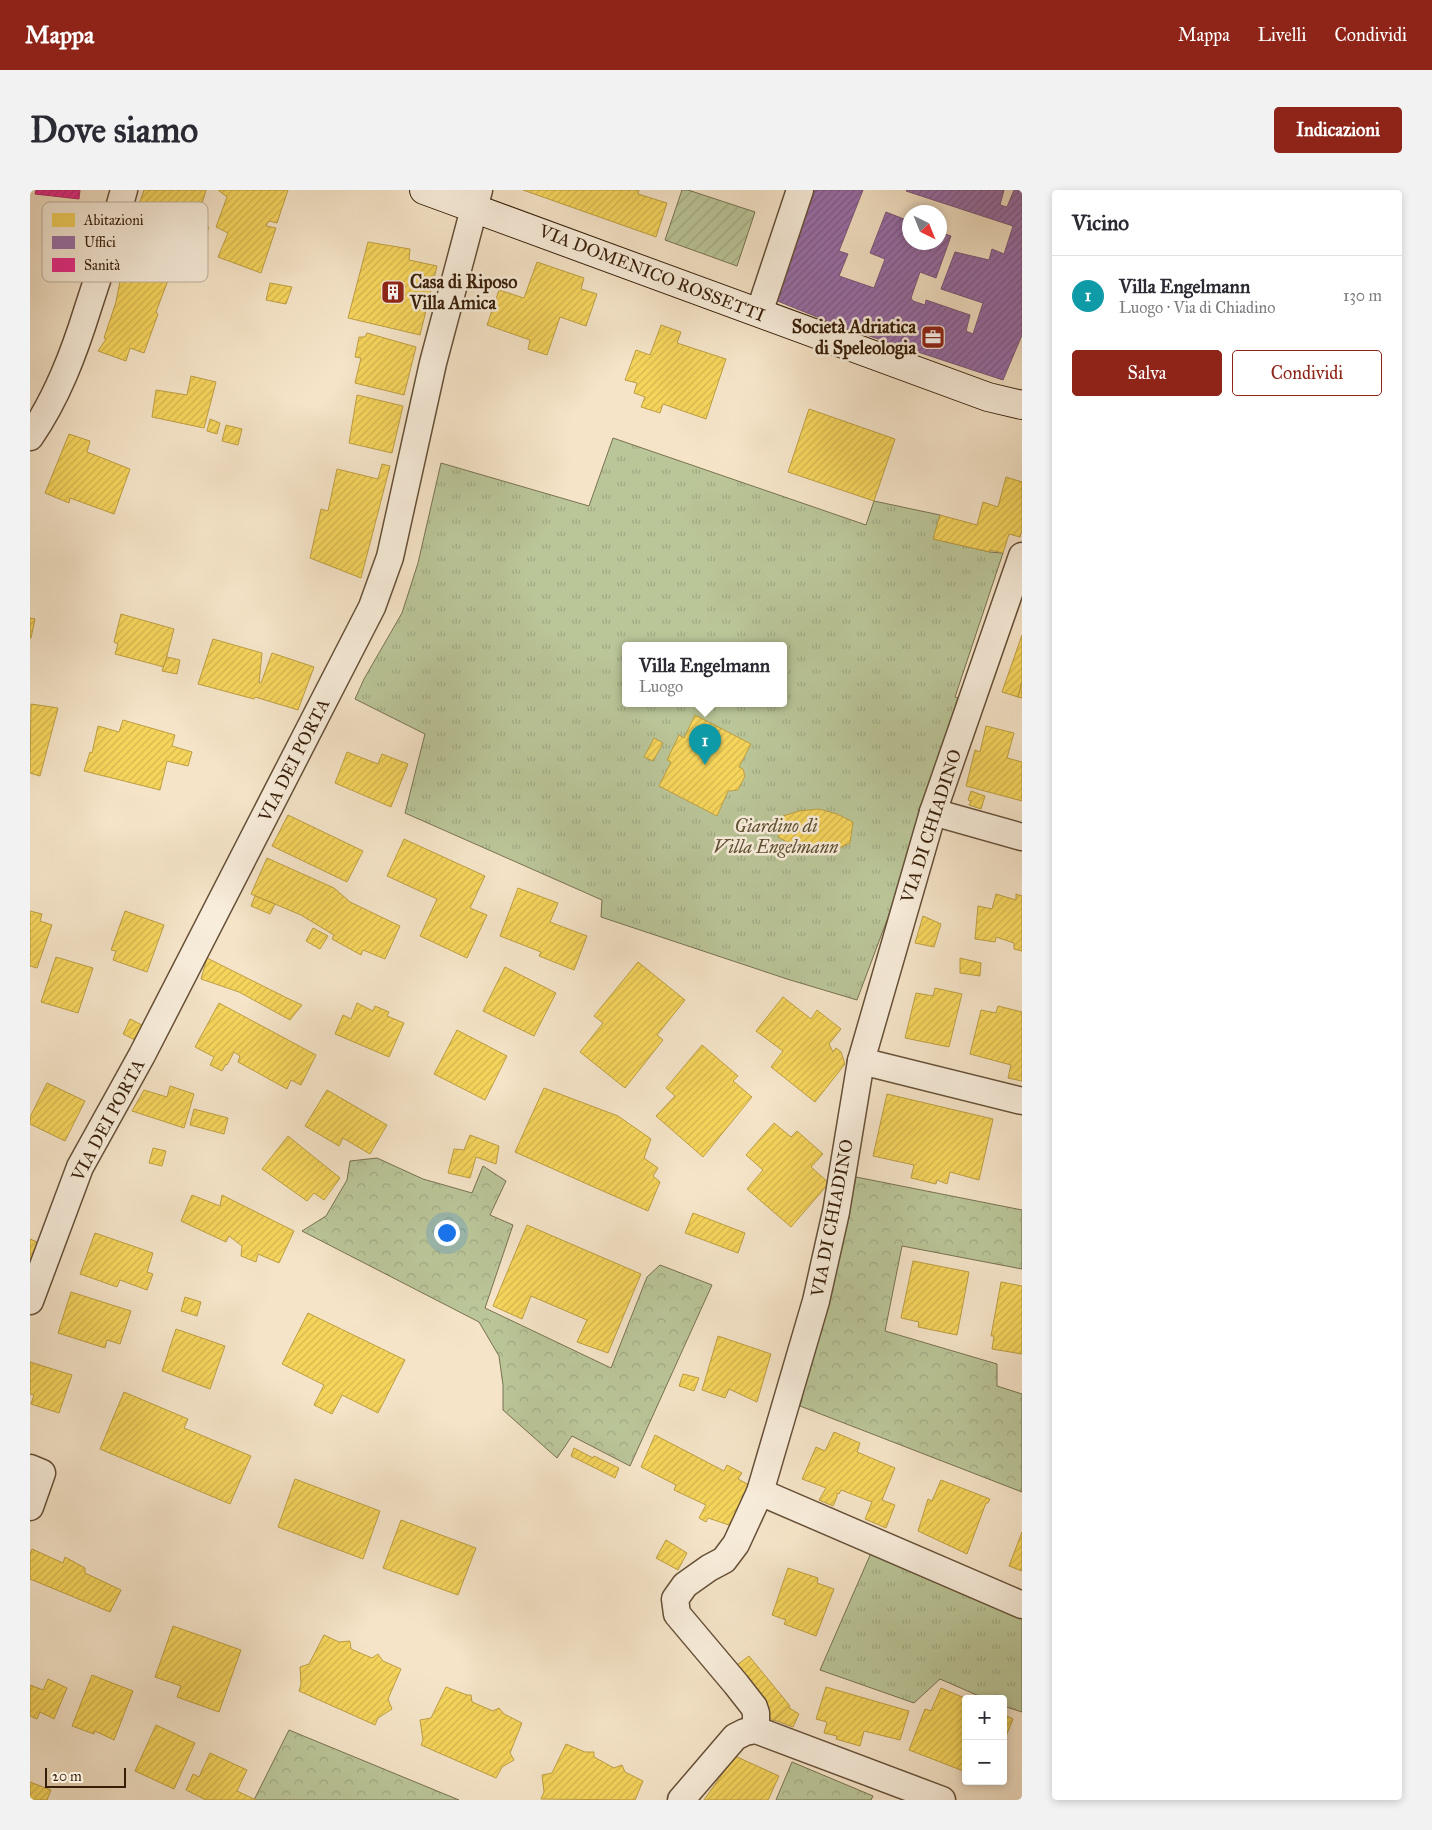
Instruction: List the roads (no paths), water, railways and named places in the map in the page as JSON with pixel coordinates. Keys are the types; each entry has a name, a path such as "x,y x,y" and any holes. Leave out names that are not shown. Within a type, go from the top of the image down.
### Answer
{"main road":[{"name":"VIA DOMENICO ROSSETTI","path":"424,190 477,199 759,313 988,397 1021,403"}],"street":[{"path":"759,313 800,190"},
{"name":"VIA DEI PORTA","path":"30,1301 80,1167 142,1055 372,607 390,556 433,363 477,199"},
{"path":"30,437 58,389 77,342 97,282"},
{"name":"VIA DI CHIADINO","path":"756,1730 754,1707 677,1614 675,1599 691,1581 724,1560 736,1544 760,1492 816,1300 836,1212 861,1061 933,812 1022,556"},
{"path":"933,812 1022,837"},
{"path":"861,1061 1022,1101"},
{"path":"30,1468 42,1473 30,1506"},
{"path":"760,1492 1022,1605"},
{"path":"681,1800 735,1737 745,1732 756,1730 894,1792 942,1800"}],"place":[{"name":"Casa di Riposo Villa Amica","path":"393,292"},
{"name":"Società Adriatica di Speleologia","path":"933,337"},
{"name":"Villa Engelmann","path":"705,765"}],"park label":[{"name":"Giardino di Villa Engelmann","path":"776,836"}]}
